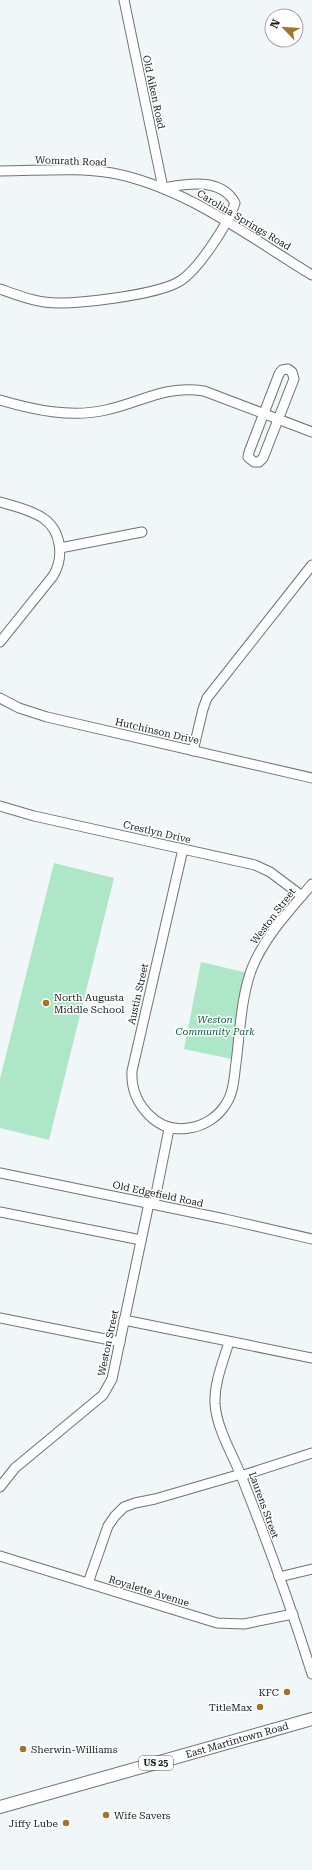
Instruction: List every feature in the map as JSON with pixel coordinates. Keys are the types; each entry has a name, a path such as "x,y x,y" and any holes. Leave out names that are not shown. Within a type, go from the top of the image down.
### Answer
{"main road":[{"name":"East Martintown Road","path":"0,1807 312,1719"}],"street":[{"name":"Old Aiken Road","path":"124,0 163,188"},
{"name":"Womrath Road","path":"0,171 100,172 126,176 163,188"},
{"path":"0,289 33,300 67,304 164,289 180,281 202,262 232,212 235,203 229,194 214,187 200,184 163,188"},
{"name":"Carolina Springs Road","path":"163,188 186,198 312,275"},
{"path":"285,369 290,370 294,374 294,379 279,419 263,458 259,462 254,462 248,457 249,452 280,372 285,369"},
{"path":"0,400 49,411 88,413 106,410 170,390 189,388 204,391 312,432"},
{"path":"0,502 43,518 53,530 60,548 58,564 53,576 0,642"},
{"path":"60,548 142,532"},
{"path":"193,750 207,698 312,565"},
{"name":"Hutchinson Drive","path":"0,698 19,708 47,717 312,778"},
{"name":"Crestlyn Drive","path":"0,806 34,816 246,863 262,868 302,896"},
{"name":"Austin Street","path":"169,1129 158,1123 142,1108 135,1093 132,1071 183,850"},
{"name":"Weston Street","path":"0,1487 15,1468 103,1396 112,1379 141,1240 169,1129 186,1129 200,1126 212,1119 227,1103 233,1084 244,1006 252,970 270,935 312,884"},
{"name":"Old Edgefield Road","path":"0,1173 312,1239"},
{"path":"0,1212 141,1240"},
{"path":"0,1318 120,1342"},
{"path":"124,1320 312,1358"},
{"name":"Laurens Street","path":"229,1342 216,1385 215,1403 218,1420 241,1475 293,1614 312,1674"},
{"path":"88,1583 108,1526 124,1507 241,1475 312,1452"},
{"name":"Royalette Avenue","path":"0,1556 217,1623 244,1624 293,1614"},
{"path":"279,1577 312,1569"}],"green space":[{"path":"54,863 114,878 49,1140 0,1128 0,1079"},
{"name":"Weston Community Park","path":"201,962 248,973 236,1060 184,1049"}],"place":[{"name":"North Augusta Middle School","path":"46,1003"},
{"name":"KFC","path":"287,1692"},
{"name":"TitleMax","path":"260,1707"},
{"name":"Sherwin-Williams","path":"23,1749"},
{"name":"Wife Savers","path":"106,1815"},
{"name":"Jiffy Lube","path":"66,1823"}]}
